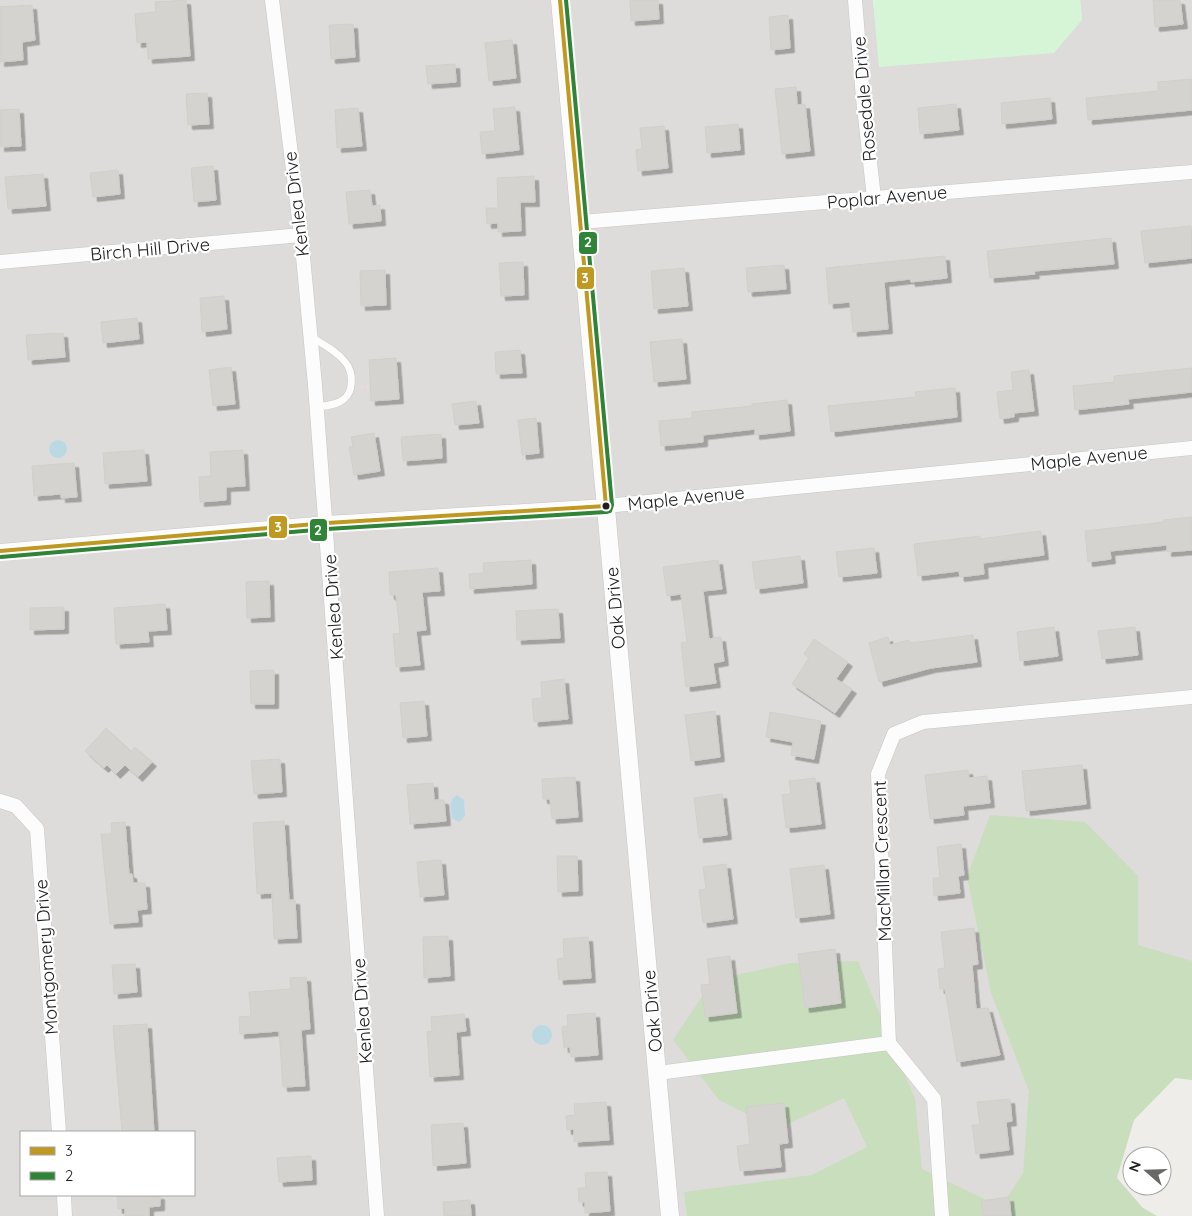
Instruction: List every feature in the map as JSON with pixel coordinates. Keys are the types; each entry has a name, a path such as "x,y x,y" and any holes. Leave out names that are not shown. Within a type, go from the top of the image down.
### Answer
{"street":[{"name":"Kenlea Drive","path":"272,0 301,235 311,337 327,523 377,1216"},
{"name":"Oak Drive","path":"560,0 670,1216"},
{"name":"Rosedale Drive","path":"856,0 863,98 874,198"},
{"name":"Poplar Avenue","path":"581,222 1192,172"},
{"name":"Birch Hill Drive","path":"0,262 301,235"},
{"name":"Maple Avenue","path":"0,551 327,523 606,506 1192,448"},
{"name":"MacMillan Crescent","path":"889,1043 878,774 894,734 923,722 1192,697"},
{"name":"Montgomery Drive","path":"0,801 16,806 36,830 59,1131"},
{"path":"658,1073 889,1043 934,1099 942,1216"},
{"path":"64,1196 65,1216"}],"lane":[{"path":"311,337 347,364 351,378 351,389 344,399 330,405 317,407"}],"shaded area":[{"path":"0,0 873,0 880,67 1082,20 1080,0 1192,0 1192,1073 1078,1090 1072,1216 0,1216"}],"green space":[{"path":"873,0 1080,0 1082,20 1054,53 879,67"},
{"path":"990,815 1085,822 1138,876 1138,945 1192,961 1192,1080 1175,1078 1134,1120 1126,1146 1122,1146 1122,1161 1117,1178 1122,1184 1122,1196 1133,1196 1143,1208 1157,1216 687,1216 684,1192 812,1175 867,1147 844,1098 777,1129 719,1100 673,1040 713,980 791,963 858,961 915,1099 922,1169 1001,1207 1023,1173 1029,1091 991,993 967,877"}],"water":[{"path":"54,440 62,440 67,445 65,456 54,458 49,453 49,445"},
{"path":"457,795 464,800 465,816 459,822 452,818 451,808 452,799"},
{"path":"538,1025 546,1025 552,1031 552,1039 546,1045 538,1045 532,1039 532,1031"}],"building":[{"path":"186,0 190,56 148,59 147,42 137,43 135,14 156,12 155,2"},
{"path":"630,0 658,0 659,19 631,21"},
{"path":"1153,0 1180,0 1183,24 1155,27"},
{"path":"32,5 35,40 22,42 23,60 0,62 0,7"},
{"path":"788,15 790,48 771,50 769,17"},
{"path":"353,24 355,57 331,59 329,25"},
{"path":"512,40 516,78 489,81 485,43"},
{"path":"455,64 456,82 428,84 426,66"},
{"path":"1192,79 1192,110 1088,120 1086,98 1158,91 1158,82"},
{"path":"796,87 797,105 805,104 810,151 782,154 775,89"},
{"path":"207,93 209,124 188,125 186,94"},
{"path":"1050,98 1052,119 1002,124 1001,103"},
{"path":"956,104 959,130 920,134 918,108"},
{"path":"515,107 519,150 482,154 480,132 495,131 493,109"},
{"path":"358,108 362,146 337,148 335,110"},
{"path":"19,109 21,146 0,147 0,110"},
{"path":"738,124 740,150 707,153 705,127"},
{"path":"664,126 668,168 638,171 636,150 642,149 640,128"},
{"path":"213,166 216,200 194,202 191,168"},
{"path":"118,170 120,194 93,197 90,173"},
{"path":"43,174 46,206 8,209 5,177"},
{"path":"534,176 535,202 520,202 521,231 498,232 498,223 487,224 486,208 498,208 497,178"},
{"path":"370,190 372,206 380,205 381,221 349,224 346,192"},
{"path":"1191,226 1192,258 1145,263 1141,231"},
{"path":"1111,238 1114,264 1034,271 1035,274 990,278 987,251"},
{"path":"945,256 947,278 911,282 910,279 884,282 888,329 853,332 850,302 829,304 826,268"},
{"path":"523,262 524,295 501,296 499,263"},
{"path":"784,265 786,289 748,292 746,268"},
{"path":"684,268 688,306 654,309 651,271"},
{"path":"385,270 386,305 361,306 360,271"},
{"path":"224,296 227,329 202,332 200,298"},
{"path":"137,318 139,339 103,343 101,322"},
{"path":"63,333 65,357 28,360 26,335"},
{"path":"682,339 686,379 654,382 650,342"},
{"path":"520,350 522,373 496,374 495,352"},
{"path":"396,358 399,399 371,401 369,360"},
{"path":"231,367 235,404 213,406 209,370"},
{"path":"1192,368 1192,392 1128,399 1129,404 1075,410 1073,386 1114,382 1114,376"},
{"path":"1029,370 1034,411 1014,413 1014,417 1000,419 997,392 1013,390 1011,372"},
{"path":"955,388 957,417 831,432 828,406 916,397 915,392"},
{"path":"787,400 790,431 755,435 755,429 703,435 703,442 661,446 659,421 692,418 692,412 752,406 752,404"},
{"path":"476,401 479,423 455,425 452,404"},
{"path":"536,418 539,453 522,455 518,420"},
{"path":"374,433 380,471 354,475 349,447 353,446 351,437"},
{"path":"441,434 442,458 403,461 401,437"},
{"path":"144,450 147,481 105,484 103,453"},
{"path":"243,450 245,486 226,487 226,500 200,502 199,477 211,476 210,452"},
{"path":"74,463 77,497 61,498 61,494 34,496 32,466"},
{"path":"1192,517 1192,550 1167,552 1167,545 1110,551 1111,559 1088,562 1085,531"},
{"path":"1041,531 1044,555 983,563 984,574 960,577 959,571 918,576 914,544 980,536 980,539"},
{"path":"874,548 877,573 839,577 836,552"},
{"path":"800,556 803,583 756,589 752,562"},
{"path":"531,560 532,584 470,589 469,574 484,573 483,563"},
{"path":"718,560 722,589 703,591 709,639 721,637 724,661 713,663 716,683 686,687 681,643 687,642 681,594 667,596 663,567"},
{"path":"438,568 440,591 422,592 426,630 416,631 420,665 396,667 393,634 400,633 396,595 390,595 389,572"},
{"path":"269,581 270,617 247,618 246,582"},
{"path":"165,604 167,630 148,631 149,642 116,644 114,608"},
{"path":"64,607 64,629 30,630 30,608"},
{"path":"558,609 560,638 517,640 516,611"},
{"path":"1054,627 1058,656 1020,661 1017,632"},
{"path":"1135,627 1138,655 1102,659 1098,631"},
{"path":"973,635 977,662 931,668 879,682 869,643 888,637 890,645 909,640 910,643"},
{"path":"814,639 848,662 836,679 852,689 835,713 792,684 809,658 804,654"},
{"path":"274,670 274,704 251,704 250,671"},
{"path":"564,679 568,719 534,722 532,699 542,698 541,682"},
{"path":"424,701 427,736 403,738 400,703"},
{"path":"715,711 720,757 691,761 685,715"},
{"path":"770,712 821,721 814,759 791,755 793,742 766,737"},
{"path":"106,728 131,752 135,747 152,762 138,777 125,765 116,774 107,765 104,768 85,751"},
{"path":"280,759 282,792 254,794 251,761"},
{"path":"1082,765 1086,804 1026,811 1022,771"},
{"path":"968,770 969,778 987,776 990,803 963,806 964,815 930,819 925,775"},
{"path":"575,777 578,817 552,819 550,799 543,799 542,779"},
{"path":"815,778 821,824 786,828 782,795 791,794 789,781"},
{"path":"433,783 434,800 444,800 446,821 410,824 407,785"},
{"path":"722,794 727,835 699,838 694,798"},
{"path":"284,821 289,900 295,900 297,938 274,939 272,893 257,894 253,823"},
{"path":"125,822 129,874 132,874 133,883 145,883 147,909 137,910 138,922 110,924 101,834 112,834 111,823"},
{"path":"961,844 964,875 958,876 960,893 934,896 933,878 940,878 937,847"},
{"path":"557,856 577,856 578,891 558,892"},
{"path":"441,860 444,895 420,897 417,862"},
{"path":"726,864 733,919 703,923 699,890 706,889 703,867"},
{"path":"824,865 830,914 796,918 790,869"},
{"path":"974,928 978,964 972,965 976,1009 988,1008 1000,1055 957,1062 945,989 940,989 938,969 945,968 941,932"},
{"path":"448,936 450,976 424,978 423,937"},
{"path":"588,937 591,978 559,980 557,959 564,958 563,939"},
{"path":"835,949 841,1003 805,1008 798,954"},
{"path":"730,956 737,1013 705,1017 701,985 710,984 707,959"},
{"path":"135,964 137,992 114,994 112,965"},
{"path":"306,977 310,1029 301,1030 305,1086 283,1087 279,1031 240,1034 239,1017 251,1016 249,992 291,989 290,978"},
{"path":"595,1013 598,1055 571,1057 570,1047 564,1048 562,1027 568,1026 567,1015"},
{"path":"464,1014 466,1031 456,1032 459,1075 430,1077 427,1032 432,1031 431,1017"},
{"path":"147,1024 154,1131 122,1131 113,1026"},
{"path":"1010,1099 1012,1121 1006,1122 1009,1150 976,1154 972,1125 980,1125 977,1102"},
{"path":"606,1102 609,1140 574,1142 574,1129 567,1130 566,1116 575,1115 574,1104"},
{"path":"784,1103 788,1143 779,1144 781,1167 740,1171 737,1146 750,1144 746,1107"},
{"path":"463,1123 466,1163 433,1166 431,1125"},
{"path":"311,1156 312,1180 279,1182 277,1158"},
{"path":"607,1172 610,1211 585,1213 585,1202 579,1202 578,1188 586,1188 585,1173"},
{"path":"117,1196 160,1196 160,1206 149,1207 149,1216 125,1216 125,1208 118,1209"},
{"path":"1009,1197 1011,1216 983,1216 981,1201"},
{"path":"470,1200 471,1216 444,1216 443,1202"}],"transit line":[{"name":"3","path":"0,551 327,523 606,506 560,0"},
{"name":"2","path":"1,557 327,529 610,511 612,505 566,0"}]}
